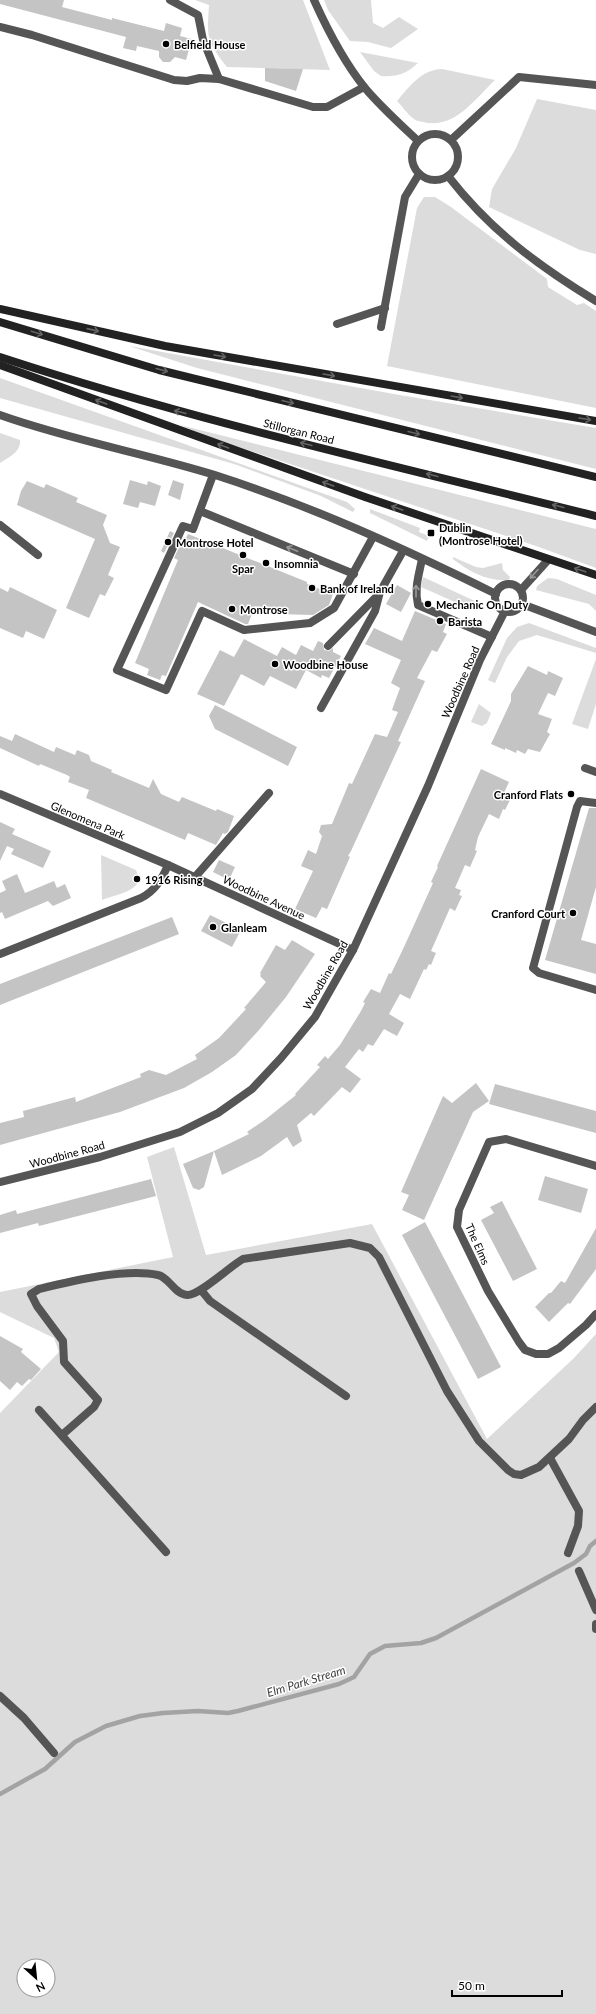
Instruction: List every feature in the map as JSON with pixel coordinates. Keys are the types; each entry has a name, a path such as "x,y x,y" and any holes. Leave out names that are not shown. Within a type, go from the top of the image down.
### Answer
{"main road":[{"path":"0,309 165,346 596,420"},
{"path":"0,322 159,370 596,477"},
{"name":"Stillorgan Road","path":"0,357 68,379 174,410 596,516"},
{"path":"0,365 326,484 596,575"}],"street":[{"path":"170,0 198,15 202,40 220,79"},
{"path":"314,0 344,59 364,87 418,141"},
{"path":"0,27 32,35 174,80 187,81 200,78 220,79 313,107 327,107 364,87"},
{"path":"450,140 519,77 596,85"},
{"path":"437,134 443,135 450,140 457,150 458,157 453,171 448,176 433,180 419,174 412,162 412,154 418,141 423,136 437,134"},
{"path":"381,327 405,197 419,174"},
{"path":"448,176 489,224 563,281 596,301"},
{"path":"337,324 384,308"},
{"path":"0,415 35,428 214,475 271,493 325,514 496,594"},
{"path":"214,475 193,529 183,526 117,670 166,690 202,611 244,630 310,623 334,608 373,537"},
{"path":"200,511 354,574"},
{"path":"0,525 38,556"},
{"path":"321,708 375,611 380,592 403,551"},
{"path":"422,559 415,593 418,604 492,637"},
{"path":"521,590 548,560"},
{"path":"510,584 518,587 523,595 522,604 516,610 505,611 498,606 496,594 501,586 510,584"},
{"path":"328,646 380,592"},
{"path":"522,604 596,632"},
{"name":"Woodbine Road","path":"0,1182 100,1157 180,1132 218,1113 252,1088 291,1046 315,1017 338,979 353,950 428,786 480,660 505,611"},
{"path":"585,768 596,772"},
{"path":"195,877 269,793"},
{"name":"Glenomena Park","path":"0,794 168,865"},
{"path":"596,803 580,801 577,807 533,968 539,973 596,990"},
{"path":"0,954 142,898 149,894 156,886 168,865"},
{"name":"Woodbine Avenue","path":"168,865 353,950"},
{"name":"The Elms","path":"596,1166 506,1139 489,1142 459,1210 456,1227 488,1291 525,1350 536,1354 548,1354 559,1348 586,1325 596,1314"},
{"path":"62,1435 94,1407 98,1400 64,1362 63,1341 37,1306 31,1294 46,1287 127,1272 150,1273 162,1276 179,1292 187,1295 200,1290 231,1265 243,1258 350,1243 370,1248 379,1257 447,1391 479,1441 514,1474 521,1475 529,1472 550,1458 569,1439 583,1420 596,1407"},
{"path":"200,1290 210,1301 346,1396"},
{"path":"39,1410 166,1552"},
{"path":"550,1458 579,1510 578,1526 568,1553"},
{"path":"578,1572 596,1610"},
{"path":"596,1624 596,1629"},
{"path":"0,1696 24,1718 54,1753"}],"shaded area":[{"path":"195,0 303,0 330,70 227,67 215,51 209,38 209,5"},
{"path":"324,0 371,0 373,23 383,28 399,17 418,29 391,48 368,42 350,41 328,10"},
{"path":"360,52 418,63 401,74 381,76 374,71"},
{"path":"442,69 495,80 472,104 454,117 445,121 434,123 415,120 397,101 416,80 428,72"},
{"path":"537,99 596,110 596,254 580,250 489,207 492,189 516,148"},
{"path":"424,197 435,197 451,207 547,279 548,287 577,305 584,303 596,311 596,408 387,366 417,208"},
{"path":"129,346 394,394 596,428 596,469 197,368"},
{"path":"0,378 347,502 355,509 353,512 321,496 234,464 0,398"},
{"path":"180,425 596,529 596,568 536,546 212,438"},
{"path":"0,433 20,440 20,444 19,448 11,456 0,463"},
{"path":"370,509 420,528 419,532 429,536 427,541 370,513"},
{"path":"453,557 476,567 483,568 502,563 503,570 510,577 509,580 487,578 472,572 459,564 453,559"},
{"path":"423,577 477,602 476,604 480,605 478,609 475,611 421,587"},
{"path":"548,578 557,579 596,595 596,611 589,604 536,590 537,586"},
{"path":"529,623 596,648 596,653 537,635 519,641 507,657 495,683 488,680 507,638 517,627"},
{"path":"596,659 596,704 588,729 572,724"},
{"path":"479,704 491,713 487,723 482,726 471,722"},
{"path":"101,855 136,870 140,880 128,891 102,900"},
{"path":"174,1147 206,1255 372,1224 487,1439 573,1359 596,1334 596,2014 0,2014 0,1413 59,1352 54,1338 0,1312 0,1292 173,1257 147,1157"}],"building":[{"path":"0,0 64,0 62,7 112,20 112,18 164,31 166,23 182,28 180,36 192,39 186,60 175,57 170,62 163,62 159,57 159,51 137,46 136,51 123,48 126,37 0,4"},
{"path":"265,68 303,69 296,91 265,81"},
{"path":"130,480 147,485 148,481 161,486 155,506 140,502 138,508 123,504"},
{"path":"173,480 184,484 180,500 168,495"},
{"path":"27,481 44,488 46,484 78,498 76,502 107,515 103,525 110,543 120,547 108,575 114,578 105,596 100,594 89,618 66,608 95,539 17,505 21,491"},
{"name":"Montrose Hotel","path":"170,531 174,533 164,553 161,551"},
{"name":"Montrose","path":"188,534 333,594 329,605 313,615 276,614 255,606 248,624 245,624 198,602 166,676 162,675 160,680 147,675 149,669 135,663 178,560 174,558 184,537 186,538"},
{"path":"397,585 411,593 401,612 386,604"},
{"path":"10,587 57,610 44,639 26,631 23,638 0,628 0,588 8,592"},
{"path":"415,611 446,624 443,632 447,634 437,652 432,650 417,678 425,681 398,741 401,742 348,856 350,857 327,909 322,907 316,918 295,909 313,871 301,866 308,850 316,854 322,836 319,832 321,825 332,824 349,783 352,784 375,734 387,737 398,712 392,710 400,688 391,683 401,660 365,644 374,628 402,641"},
{"name":"Woodbine House","path":"244,639 277,656 282,647 296,655 301,645 313,651 318,641 323,643 324,650 329,651 333,648 333,652 341,656 329,678 322,675 321,678 306,670 296,689 270,676 264,686 241,674 224,706 197,694 220,650 234,657"},
{"path":"528,666 547,675 548,671 563,678 555,696 548,693 538,714 552,719 547,732 550,734 540,752 528,749 525,754 517,750 516,753 505,748 505,750 491,744 511,701 511,694"},
{"path":"215,705 297,747 288,766 215,729 209,716"},
{"path":"15,734 54,752 56,747 75,755 77,750 89,755 91,761 112,770 111,772 149,788 153,779 161,794 179,802 182,797 216,811 217,809 234,816 228,832 225,834 223,833 216,845 188,833 185,840 86,798 89,790 68,782 70,777 67,775 40,764 39,766 0,748 0,736 12,741"},
{"path":"481,769 509,782 502,797 510,800 505,810 503,809 499,819 489,814 478,837 475,850 477,851 470,867 465,865 455,888 461,890 459,895 462,896 455,911 450,908 431,951 436,953 431,965 429,964 426,970 424,969 410,999 400,994 389,1014 404,1023 397,1036 384,1029 373,1046 368,1044 363,1052 359,1049 345,1067 361,1079 350,1093 342,1087 314,1116 311,1113 297,1125 302,1141 293,1147 287,1137 261,1156 222,1175 214,1151 249,1134 247,1132 296,1095 295,1094 320,1067 317,1065 325,1056 328,1059 340,1045 361,1011 365,1003 363,1002 371,989 380,993 389,973 391,974 433,883 431,882 438,867 437,866"},
{"name":"Cranford Court","path":"589,808 596,808 596,887 581,940 596,944 596,974 545,960"},
{"path":"0,822 15,829 12,834 51,851 43,868 11,854 14,849 7,846 0,861"},
{"path":"219,860 235,867 229,880 213,872"},
{"path":"17,874 25,893 54,881 57,888 65,884 71,898 53,906 48,901 5,919 2,912 0,913 0,893 6,890 2,881"},
{"path":"210,915 241,930 232,947 201,931"},
{"path":"172,917 179,934 0,1005 0,984"},
{"path":"292,940 315,954 286,997 259,1030 236,1055 212,1072 184,1088 120,1112 0,1145 0,1123 24,1117 23,1111 75,1097 76,1102 141,1077 140,1074 149,1070 166,1075 197,1059 195,1055 219,1038 246,1009 244,1008 266,982 260,976 260,973 276,945 285,950"},
{"path":"476,1083 489,1101 473,1112 424,1220 402,1210 409,1195 401,1192 443,1096 452,1103"},
{"path":"495,1084 596,1111 596,1133 489,1104"},
{"path":"214,1151 204,1187 199,1190 193,1188 183,1164"},
{"path":"545,1176 588,1189 581,1213 538,1200"},
{"path":"151,1179 156,1196 39,1226 38,1223 0,1233 0,1215 16,1210 17,1214"},
{"path":"502,1201 537,1269 513,1281 481,1220 494,1213 490,1207"},
{"path":"425,1222 501,1367 478,1379 402,1235"},
{"path":"596,1228 596,1269 570,1304 568,1303 549,1322 535,1307 549,1293 551,1293 561,1281 565,1283"},
{"path":"0,1336 23,1349 21,1352 41,1369 31,1380 29,1379 22,1386 17,1382 10,1390 0,1381"}],"waterway":[{"name":"Elm Park Stream","path":"0,1794 45,1769 75,1742 106,1726 140,1716 163,1713 198,1711 228,1713 339,1684 354,1677 370,1654 385,1646 421,1643 436,1638 574,1563 586,1554 590,1546 596,1541"}],"place":[{"name":"Belfield House","path":"166,44"},
{"name":"Dublin (Montrose Hotel)","path":"431,533"},
{"name":"Montrose Hotel","path":"168,542"},
{"name":"Spar","path":"243,555"},
{"name":"Insomnia","path":"266,563"},
{"name":"Bank of Ireland","path":"312,588"},
{"name":"Mechanic On Duty","path":"428,604"},
{"name":"Montrose","path":"232,609"},
{"name":"Barista","path":"440,621"},
{"name":"Woodbine House","path":"275,664"},
{"name":"Cranford Flats","path":"571,794"},
{"name":"1916 Rising","path":"137,879"},
{"name":"Cranford Court","path":"573,913"},
{"name":"Glanleam","path":"213,927"}]}
